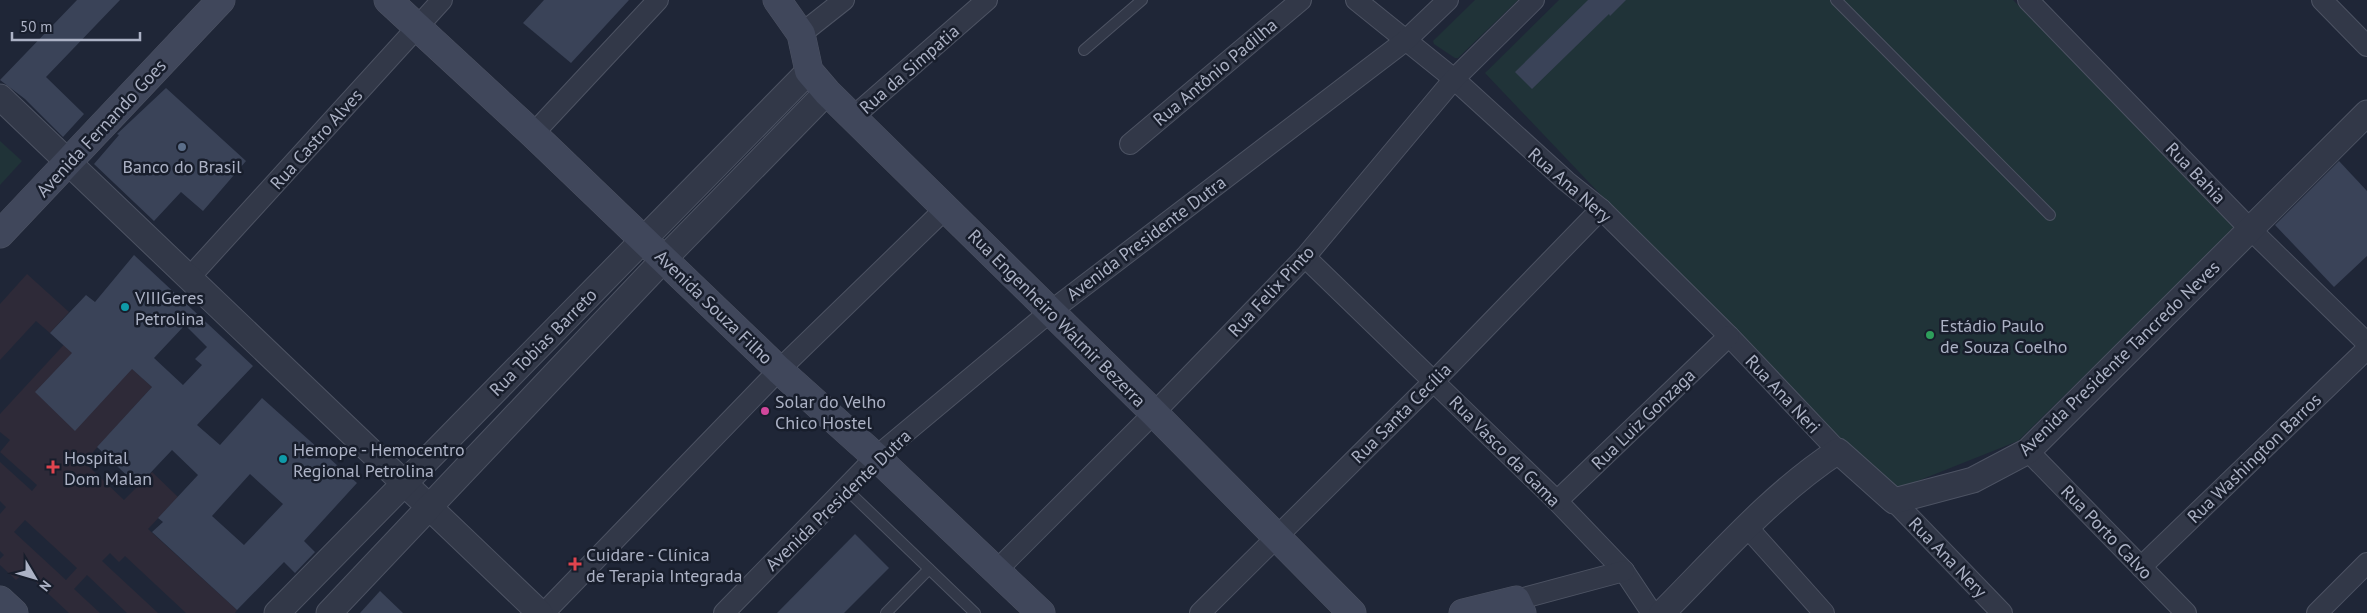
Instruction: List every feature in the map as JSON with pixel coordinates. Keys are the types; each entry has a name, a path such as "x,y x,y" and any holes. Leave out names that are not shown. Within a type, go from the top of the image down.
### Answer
{"main road":[{"name":"Avenida Fernando Goes","path":"0,234 221,0"},
{"name":"Avenida Souza Filho","path":"388,0 533,134 779,370 997,570 1041,613"},
{"name":"Rua Engenheiro Walmir Bezerra","path":"781,5 801,34 809,71 828,92 1154,413 1352,613"},
{"path":"0,600 14,613"},
{"path":"1463,613 1519,606"}],"street":[{"name":"Rua Castro Alves","path":"189,278 442,0"},
{"path":"533,134 658,0"},
{"name":"Rua da Simpatia","path":"854,117 987,0"},
{"name":"Rua Antônio Padilha","path":"1130,144 1301,0"},
{"name":"Rua Ana Nery","path":"1356,0 1454,79 1566,182 1600,210 1729,336"},
{"name":"Avenida Presidente Dutra","path":"724,613 876,458 1050,311 1405,40 1448,0"},
{"name":"Rua Felix Pinto","path":"997,570 1154,413 1305,257 1454,79 1534,0"},
{"name":"Rua Bahia","path":"2028,0 2250,230 2367,343"},
{"path":"2322,0 2367,46"},
{"path":"801,34 838,2"},
{"name":"Rua Tobias Barreto","path":"277,613 402,483 809,71"},
{"name":"Rua Tobias Barreto","path":"329,613 664,259 828,92"},
{"path":"0,97 70,162 402,483 542,613 779,370 946,208"},
{"name":"Avenida Presidente Tancredo Neves","path":"1894,501 1973,480 2028,451 2367,113"},
{"name":"Rua Santa Cecília","path":"1200,613 1434,381 1600,210"},
{"name":"Rua Vasco da Gama","path":"1305,257 1557,501 1624,571 1652,613"},
{"name":"Rua Ana Neri","path":"1729,336 1838,451"},
{"name":"Rua Luiz Gonzaga","path":"1557,501 1729,336"},
{"name":"Rua Washington Barros","path":"2141,567 2367,348"},
{"path":"1662,613 1775,500 1821,462 1838,451 1894,501"},
{"name":"Rua Porto Calvo","path":"2028,451 2186,613"},
{"name":"Rua Ana Nery","path":"1894,501 2002,613"},
{"path":"1748,528 1824,613"},
{"path":"2317,613 2367,563"},
{"path":"1519,606 1624,571"}],"lane":[{"path":"1084,50 1142,0"},
{"path":"1836,0 2050,215"},
{"path":"846,489 975,613"},
{"path":"886,613 929,569"}],"shaded area":[{"path":"27,274 69,312 50,333 36,321 0,360 0,304"},
{"name":"Hospital Dom Malan","path":"83,324 152,387 84,462 124,500 152,472 178,497 148,529 237,610 235,613 186,613 125,556 119,562 110,553 102,561 158,613 127,613 87,575 74,589 100,613 69,613 25,572 16,580 0,565 0,559 4,555 0,551 0,514 6,507 0,501 0,462 32,491 37,485 0,452 10,440 0,432 0,414","holes":["25,520 77,568 66,580 14,532"]}],"green space":[{"path":"1475,0 1518,0 1458,58 1455,58 1434,44 1433,41"},
{"name":"Estádio Paulo de Souza Coelho","path":"1559,0 2013,0 2235,228 2018,441 1885,494 1485,73"},
{"path":"0,141 22,161 0,185"}],"building":[{"path":"77,0 120,0 46,77 84,114 63,137 25,99 0,80"},
{"path":"544,0 629,0 571,63 523,23"},
{"path":"1588,0 1626,0 1610,16 1609,14 1532,89 1515,72"},
{"name":"Banco do Brasil","path":"166,88 246,161 203,211 181,192 154,221 94,164 119,135 117,134"},
{"path":"2339,161 2367,191 2367,256 2334,287 2275,225"},
{"path":"134,255 253,366 197,425 220,445 262,398 357,483 304,541 315,552 295,573 284,562 237,610 152,532 163,522 158,518 198,475 172,450 138,486 97,447 152,387 132,369 75,431 35,392 72,353 50,333 86,295 95,302","holes":["185,325 207,347 195,359 202,365 183,385 154,358","250,474 283,504 244,545 212,516"]},
{"path":"855,534 889,568 844,613 777,613"},
{"path":"380,591 403,613 360,613"}],"place":[{"name":"Banco do Brasil","path":"182,147"},
{"name":"VIIIGeres Petrolina","path":"125,307"},
{"name":"Estádio Paulo de Souza Coelho","path":"1930,335"},
{"name":"Solar do Velho Chico Hostel","path":"765,411"},
{"name":"Hemope - Hemocentro Regional Petrolina","path":"283,459"},
{"name":"Hospital Dom Malan","path":"53,467"},
{"name":"Cuidare - Clínica de Terapia Integrada","path":"575,564"}]}
